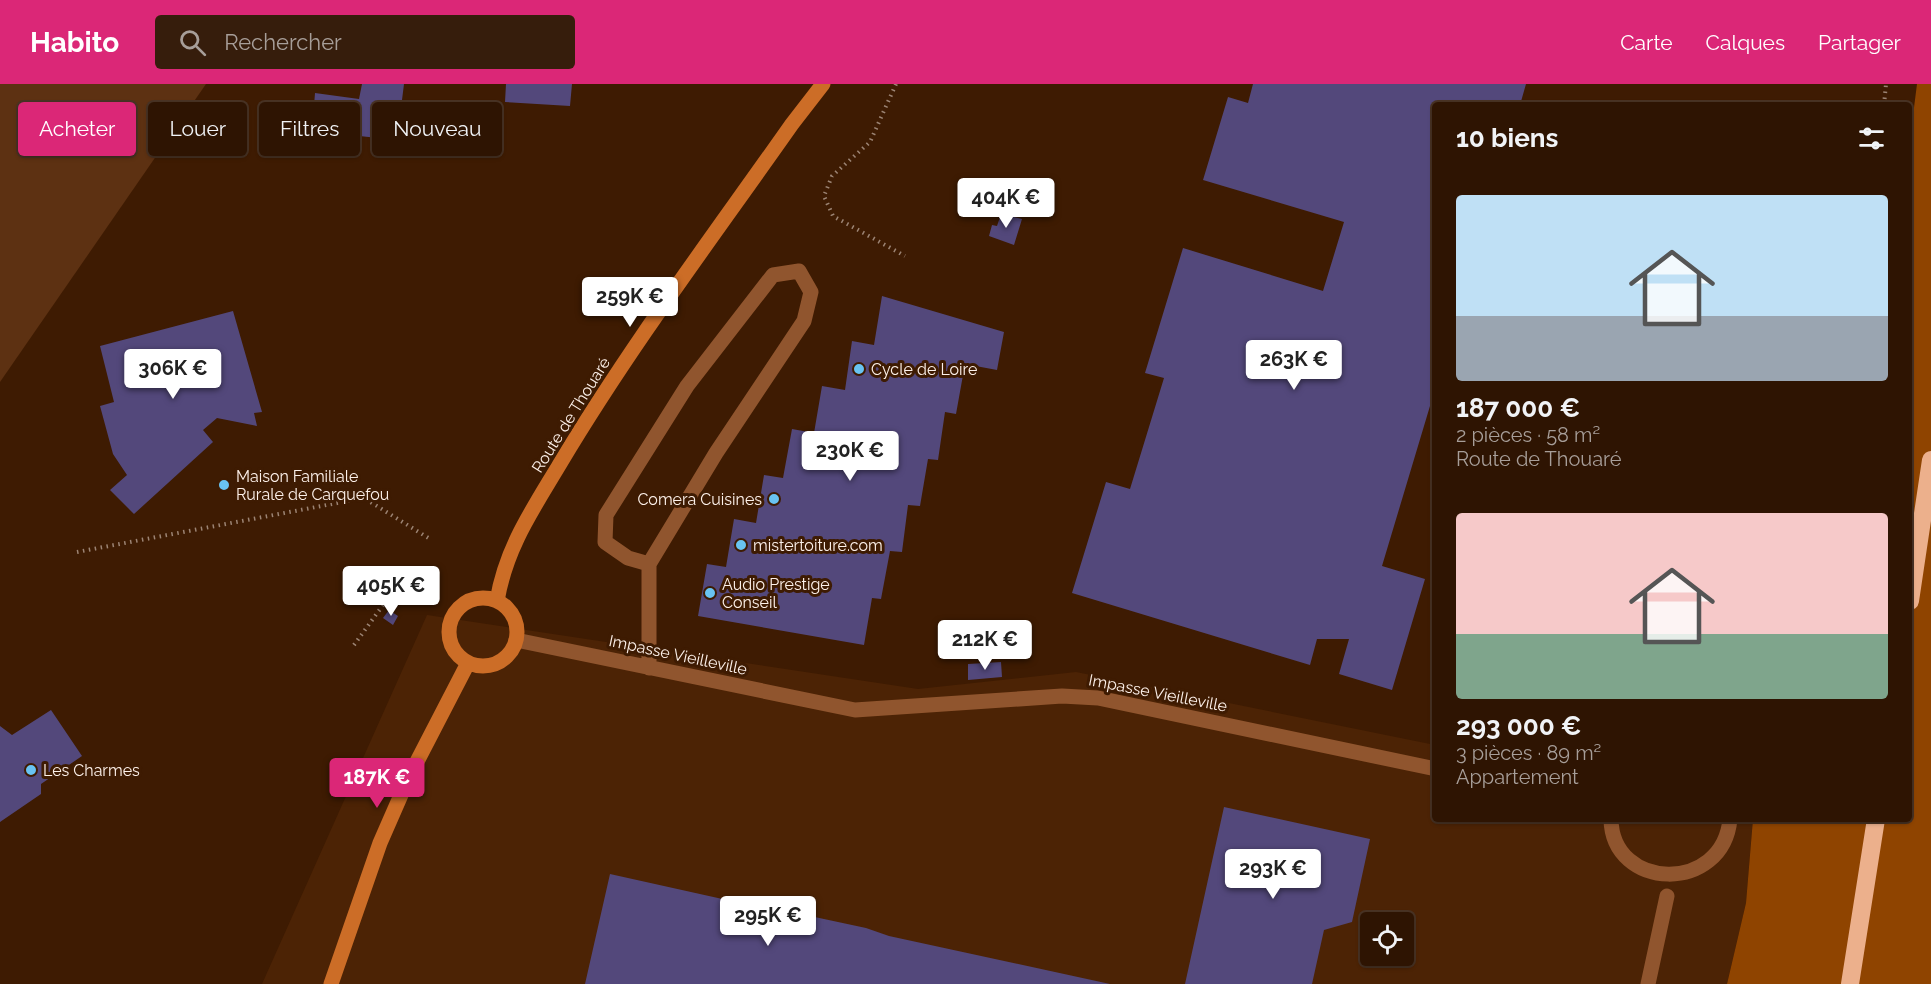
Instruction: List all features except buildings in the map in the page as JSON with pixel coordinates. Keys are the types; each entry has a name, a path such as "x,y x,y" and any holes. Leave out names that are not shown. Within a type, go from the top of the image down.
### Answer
{"highway":[{"path":"1912,588 1931,460"},
{"path":"1850,984 1876,822"}],"main road":[{"name":"Route de Thouaré","path":"497,602 502,574 512,545 593,409 792,124 823,84"},
{"path":"478,598 497,602 505,606 515,622 516,640 512,651 492,666 468,663 452,647 449,636 454,614 469,601 478,598"},
{"path":"331,981 380,843 408,779 468,663"}],"lane":[{"path":"649,564 628,558 605,542 606,515 687,386 773,274 799,271 811,292 804,321 716,453 649,564 649,668"},
{"name":"Impasse Vieilleville","path":"516,640 855,710 1062,696 1098,698 1432,768"},
{"path":"1609,822 1616,841 1626,855 1639,866 1654,873 1672,876 1690,873"},
{"path":"1648,984 1667,896 1690,873 1707,863 1721,849 1730,822"},
{"path":"1654,873 1667,896"}],"path":[{"path":"896,84 870,142 832,176 824,196 832,216 905,256"},
{"path":"1884,102 1886,84"},
{"path":"77,552 364,498 430,539"},
{"path":"354,645 407,572"}],"shaded area":[{"path":"0,84 206,84 194,102 148,102 148,156 156,156 0,382"},
{"path":"1917,84 1931,84 1931,984 1727,984 1746,903 1753,822 1912,822 1912,123"},
{"path":"427,615 918,689 1076,672 1432,744 1432,822 1753,822 1746,903 1727,984 262,984"}],"place":[{"name":"Cycle de Loire","path":"859,369"},
{"name":"Maison Familiale Rurale de Carquefou","path":"224,485"},
{"name":"Comera Cuisines","path":"774,499"},
{"name":"mistertoiture.com","path":"741,545"},
{"name":"Audio Prestige Conseil","path":"710,593"},
{"name":"Les Charmes","path":"31,770"}]}
